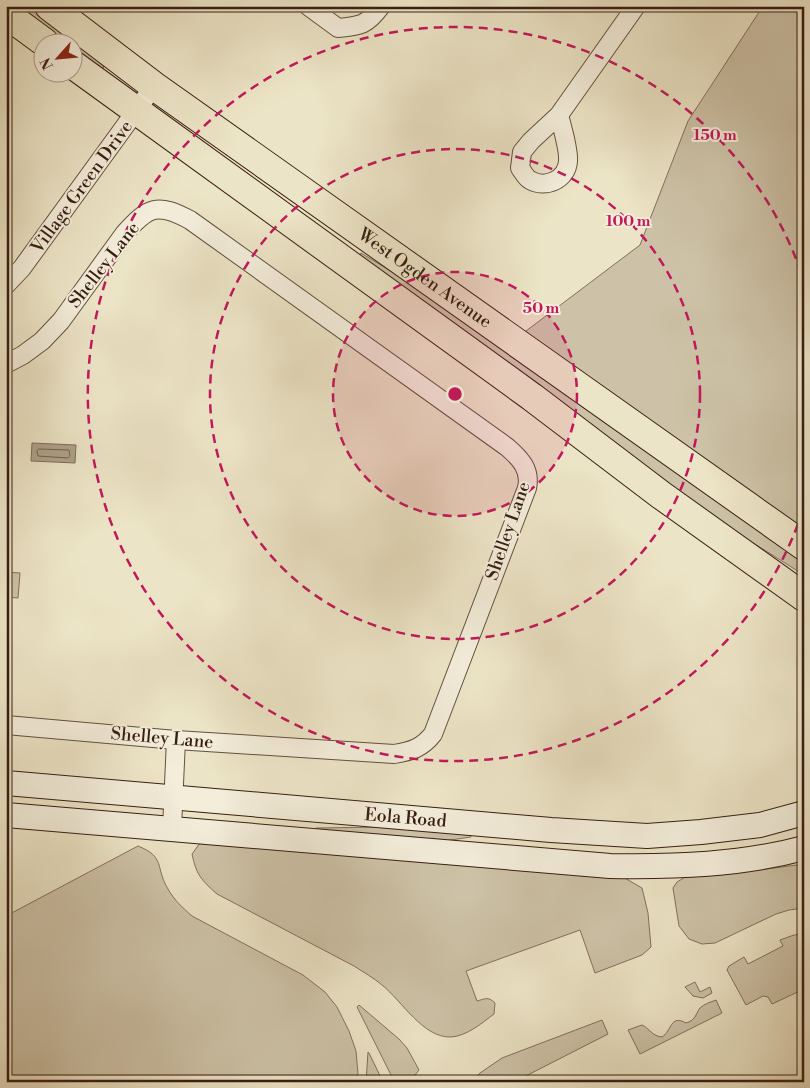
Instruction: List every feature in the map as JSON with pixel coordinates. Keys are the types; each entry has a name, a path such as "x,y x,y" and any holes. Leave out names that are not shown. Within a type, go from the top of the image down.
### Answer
{"main road":[{"name":"West Ogden Avenue","path":"49,6 154,86 804,546"},
{"path":"6,14 32,33"},
{"name":"West Ogden Avenue","path":"82,71 517,386 661,495 804,596"},
{"name":"Eola Road","path":"6,783 551,830 647,836 760,825 804,813"},
{"name":"Eola Road","path":"6,815 610,866 654,867 697,864 757,858 804,848"}],"street":[{"path":"308,6 338,28 359,26 370,20 381,6"},
{"path":"559,115 636,6"},
{"name":"Village Green Drive","path":"6,285 22,268 137,112 154,86"},
{"name":"Shelley Lane","path":"6,364 23,355 42,341 61,320 124,234 146,212 159,208 174,212 190,220 507,447 526,466 529,478 527,488 433,734 422,746 407,752 394,754 176,740 6,725"},
{"path":"172,828 176,740"}],"shaded area":[{"path":"15,6 29,6 66,32 50,32"},
{"path":"763,6 804,6 804,536 522,334 640,245 688,121"},
{"path":"82,46 104,67 100,71 82,57"},
{"path":"361,253 417,287 512,357 804,561 804,575 720,522 358,258"},
{"path":"6,572 20,573 18,598 6,597"},
{"path":"380,827 471,832 471,837 444,841 316,831 316,828"},
{"path":"211,841 623,877 642,888 648,913 651,947 642,955 595,973 580,930 466,971 477,1001 490,999 493,1001 495,1003 494,1014 463,1034 451,1037 441,1036 431,1032 422,1025 390,992 372,977 217,894 200,876 195,867 192,854 200,843"},
{"path":"138,846 153,854 159,864 164,882 170,893 192,916 303,975 325,992 337,1007 349,1031 356,1051 358,1074 356,1082 6,1082 6,916"},
{"path":"804,864 804,908 776,914 715,943 702,944 689,939 679,926 673,888 677,882 687,876"},
{"path":"804,934 804,989 772,1004 768,997 763,996 746,1005 727,970 729,966 744,957 748,964 783,946 780,940"},
{"path":"695,982 700,992 710,987 712,993 703,998 693,996 685,987"},
{"path":"716,1000 722,1013 640,1054 628,1030 642,1025 662,1037 674,1022 689,1022 694,1019 700,1008"},
{"path":"359,1005 407,1048 419,1070 415,1075 402,1082 393,1079 357,1007"},
{"path":"602,1020 608,1034 514,1082 472,1082 480,1073 502,1058"},
{"path":"369,1053 383,1082 366,1082"}],"water":[{"path":"32,443 76,445 75,463 31,461"}]}
